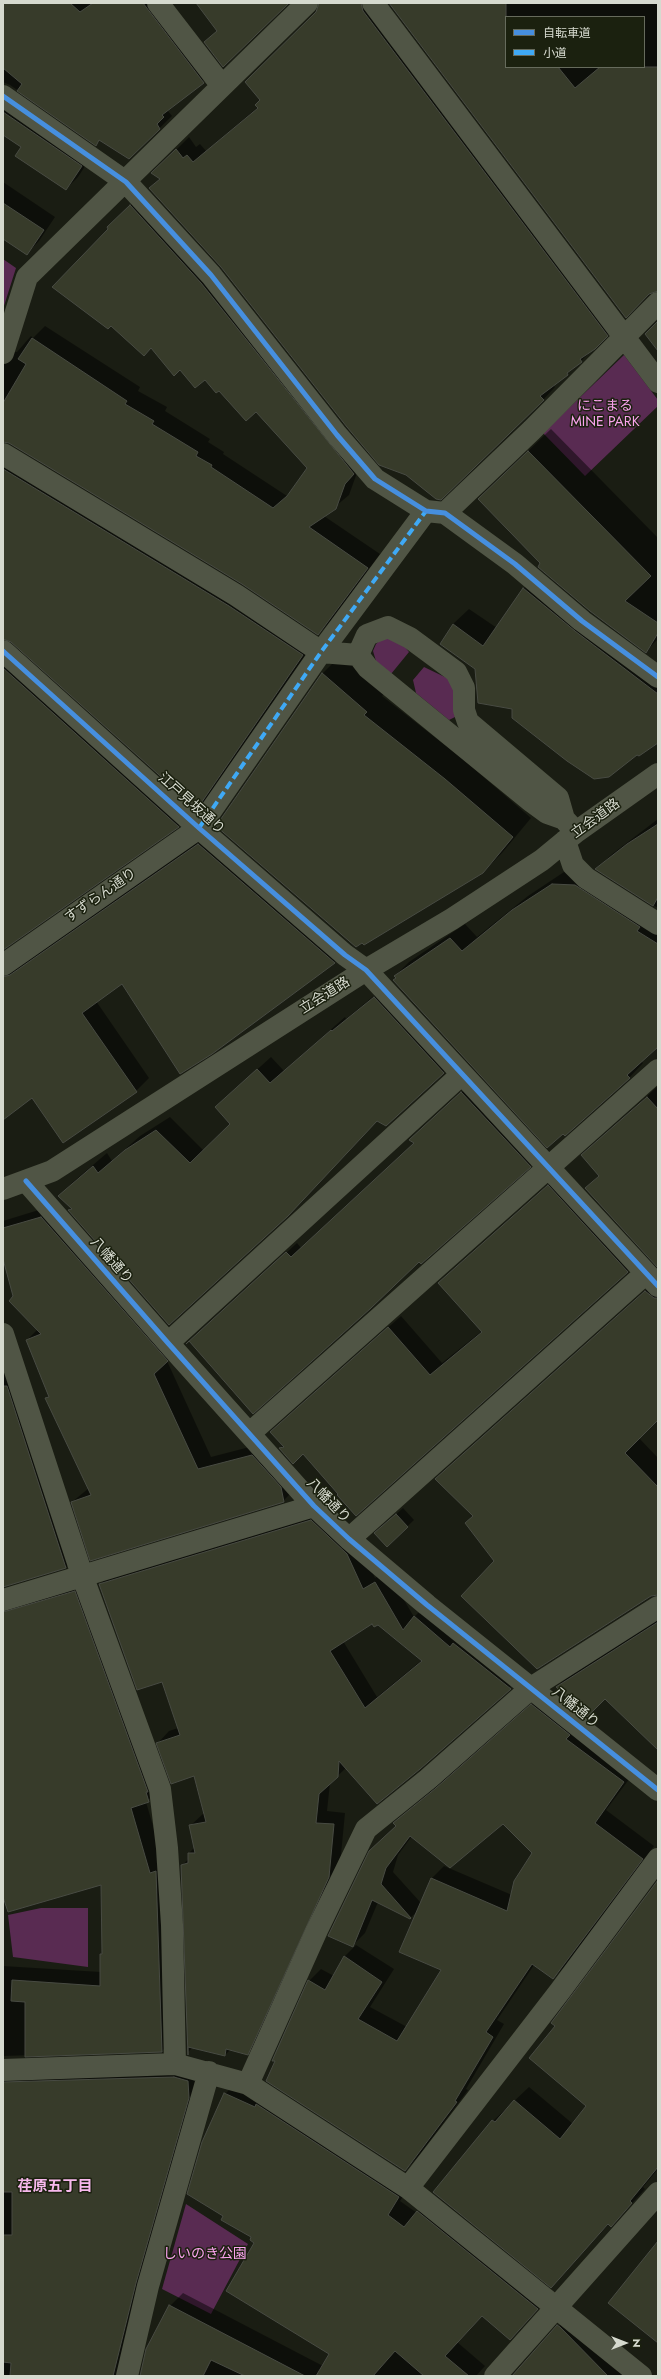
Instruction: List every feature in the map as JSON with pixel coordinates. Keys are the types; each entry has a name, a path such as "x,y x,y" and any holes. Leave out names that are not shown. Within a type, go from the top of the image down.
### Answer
{"street":[{"path":"158,3 222,86"},
{"path":"3,353 27,277 126,182 306,3"},
{"path":"373,3 658,382"},
{"path":"3,96 126,182 211,276 337,435 375,479 436,512 516,564 582,621 658,677"},
{"path":"199,828 321,652 436,512 624,337 658,303"},
{"path":"3,454 236,595 321,652 358,655 368,668 568,831"},
{"path":"358,655 367,634 388,627 410,638 456,672 464,688 464,710 468,722 558,798 568,831 572,865 586,878 658,924"},
{"name":"江戸見坂通り","path":"3,651 199,828 345,955 366,970 652,1279"},
{"name":"立会道路","path":"3,1189 52,1171 366,970 458,915 542,860 568,831 658,774"},
{"name":"すずらん通り","path":"3,965 199,828"},
{"path":"250,1433 658,1070"},
{"path":"168,1343 462,1074"},
{"name":"八幡通り","path":"26,1181 314,1506 349,1539 658,1790"},
{"path":"349,1539 652,1279"},
{"path":"3,1334 82,1575 160,1788 167,1848 172,1925 175,2064"},
{"path":"3,1600 314,1506"},
{"path":"248,2084 366,1829 428,1779 531,1688 658,1607"},
{"path":"408,2188 560,1991 658,1859"},
{"path":"4,2067 175,2064 209,2072 248,2084 408,2188 640,2376"},
{"path":"126,2376 148,2286 209,2072"},
{"path":"495,2376 658,2193"}],"green space":[{"path":"3,259 16,268 3,309"},
{"name":"にこまる MINE PARK","path":"624,355 658,400 658,406 585,476 543,433"},
{"path":"384,637 400,641 409,652 391,674 376,661 373,651 376,644"},
{"path":"424,667 449,679 457,695 457,716 449,720 416,693 413,680"},
{"path":"41,1908 88,1908 88,1967 13,1957 8,1915"},
{"name":"しいのき公園","path":"186,2204 248,2244 211,2314 162,2289"}],"building":[{"path":"3,3 70,3 80,12 93,3 143,3 204,83 162,115 164,117 157,124 160,129 129,159 99,140 96,146 17,91 22,84 3,68"},
{"path":"196,3 289,3 223,67 204,42 217,31"},
{"path":"319,3 361,3 363,11 608,336 595,349 580,359 582,362 567,373 568,375 540,396 544,400 441,500 436,499 406,475 379,465 347,427 221,267 149,188 160,179 151,173 176,149 183,158 187,155 193,162 258,108 255,105 260,100 245,82 316,12"},
{"path":"389,3 506,3 505,68 559,68 575,88 599,68 658,67 658,291 649,294 626,318"},
{"path":"3,112 82,166 66,190 15,156 21,147 3,135"},
{"path":"3,203 44,230 27,255 3,239"},
{"path":"130,205 201,283 354,474 345,484 336,509 309,527 368,568 318,635 242,584 9,443 3,442 3,403 26,364 18,359 32,338 127,401 125,404 154,421 152,424 198,452 196,456 212,465 211,467 273,508 287,496 307,468 256,412 246,421 219,391 216,393 205,380 195,388 180,370 174,376 151,348 144,356 111,326 108,329 52,287 108,229 107,227"},
{"path":"658,321 658,351 645,334"},
{"path":"528,451 651,576 625,601 658,623 658,633 646,653 590,611 538,567 540,563 478,499"},
{"path":"3,469 229,606 303,655 197,809 11,642 3,639"},
{"path":"523,588 575,631 658,694 658,743 639,756 637,755 609,777 594,779 567,761 512,718 512,709 478,703 475,669 440,644 453,624 483,646"},
{"path":"3,668 179,827 3,950"},
{"path":"322,673 367,712 364,715 445,779 513,837 483,873 364,945 362,943 356,947 216,826"},
{"path":"658,824 658,897 653,906 595,869 627,844"},
{"path":"198,844 335,963 212,1054 180,1074 122,984 82,1013 137,1092 63,1143 32,1098 3,1120 3,977 10,975"},
{"path":"552,884 575,885 640,927 637,931 658,944 658,1047 627,1075 630,1078 565,1136 563,1134 547,1148 393,980 396,978 394,976 450,938 462,951 512,910"},
{"path":"374,997 444,1073 386,1126 377,1121 288,1216 169,1325 68,1210 72,1209 58,1196 93,1166 98,1173 125,1150 156,1130 190,1163 230,1124 215,1107 257,1069 270,1083 331,1030 332,1031"},
{"path":"461,1092 531,1167 421,1264 419,1262 371,1308 253,1414 189,1341 286,1252 291,1257 414,1143 409,1140"},
{"path":"647,1097 658,1109 658,1268 585,1188 599,1176 581,1155"},
{"path":"548,1185 628,1272 356,1516 303,1454 293,1464 279,1448 284,1447 270,1432 388,1327 430,1375 482,1332 438,1283"},
{"path":"41,1217 168,1361 154,1374 198,1469 252,1455 281,1487 284,1502 90,1561 71,1502 91,1495 45,1398 49,1397 26,1340 41,1334 9,1301 13,1296 3,1259 3,1228"},
{"path":"645,1291 654,1298 658,1298 658,1420 625,1453 658,1487 658,1595 651,1596 537,1669 461,1596 494,1561 465,1523 473,1516 435,1479"},
{"path":"3,1386 7,1386 66,1568 3,1587"},
{"path":"396,1514 408,1527 387,1547 374,1533"},
{"path":"311,1520 347,1554 363,1589 375,1582 403,1630 414,1616 450,1647 453,1643 511,1689 420,1769 377,1804 339,1761 338,1777 319,1794 316,1823 334,1824 329,1877 248,2055 226,2049 225,2056 188,2047 188,2055 181,1865 188,1863 188,1853 195,1853 189,1825 206,1822 194,1776 171,1784 156,1743 180,1735 162,1682 137,1690 99,1584","holes":["372,1624 374,1627 378,1625 422,1661 365,1708 330,1651"]},
{"path":"75,1591 148,1792 146,1792 149,1802 131,1808 150,1873 156,1871 162,2052 25,2057 25,2002 11,2001 12,1980 100,1986 100,1954 102,1954 101,1885 8,1912 3,1897 3,1612"},
{"path":"658,1622 658,1750 605,1699 587,1717 571,1705 573,1703 556,1687"},
{"path":"531,1704 570,1735 566,1739 624,1782 595,1823 643,1859 553,1979 532,1964 486,2032 493,2037 455,2101 457,2102 405,2171 266,2081 275,2061 272,2061 308,1980 325,1990 344,1956 382,1982 358,2019 397,2041 441,1970 399,1952 431,1878 507,1911 514,1881 532,1853 503,1824 450,1868 410,1836 386,1868 381,1884 411,1918 410,1919 372,1900 353,1947 328,1936 369,1851 396,1826 393,1823 436,1788"},
{"path":"658,1880 658,2167 630,2201 632,2203 611,2227 608,2224 551,2288 433,2192 492,2120 495,2122 514,2100 560,2139 586,2106 529,2058 555,2026 551,2023"},
{"path":"174,2077 188,2081 189,2098 136,2283 113,2376 10,2376 11,2363 3,2362 3,2235 12,2235 12,2192 3,2192 3,2082"},
{"path":"224,2093 255,2107 256,2104 399,2197 388,2215 404,2227 417,2211 538,2309 510,2340 482,2316 445,2356 469,2376 424,2376 395,2351 373,2376 316,2376 329,2354 226,2291 254,2243 250,2240 251,2237 221,2220 223,2216 187,2194 202,2142"},
{"path":"658,2241 658,2343 608,2303"},
{"path":"169,2305 305,2376 245,2376 211,2360 203,2376 140,2376 146,2349"},
{"path":"557,2325 560,2327 608,2376 512,2376"}],"marked path":[{"path":"199,828 321,652 426,511"}],"cycle path":[{"path":"3,96 126,182 211,275 337,435 375,479 426,511 445,513 515,564 582,621 658,677"},
{"path":"3,651 199,828 345,955 366,970 658,1286"},
{"path":"26,1181 314,1506 349,1539 427,1605 658,1790"}],"district":[{"name":"荏原五丁目","path":"55,2187"}]}
